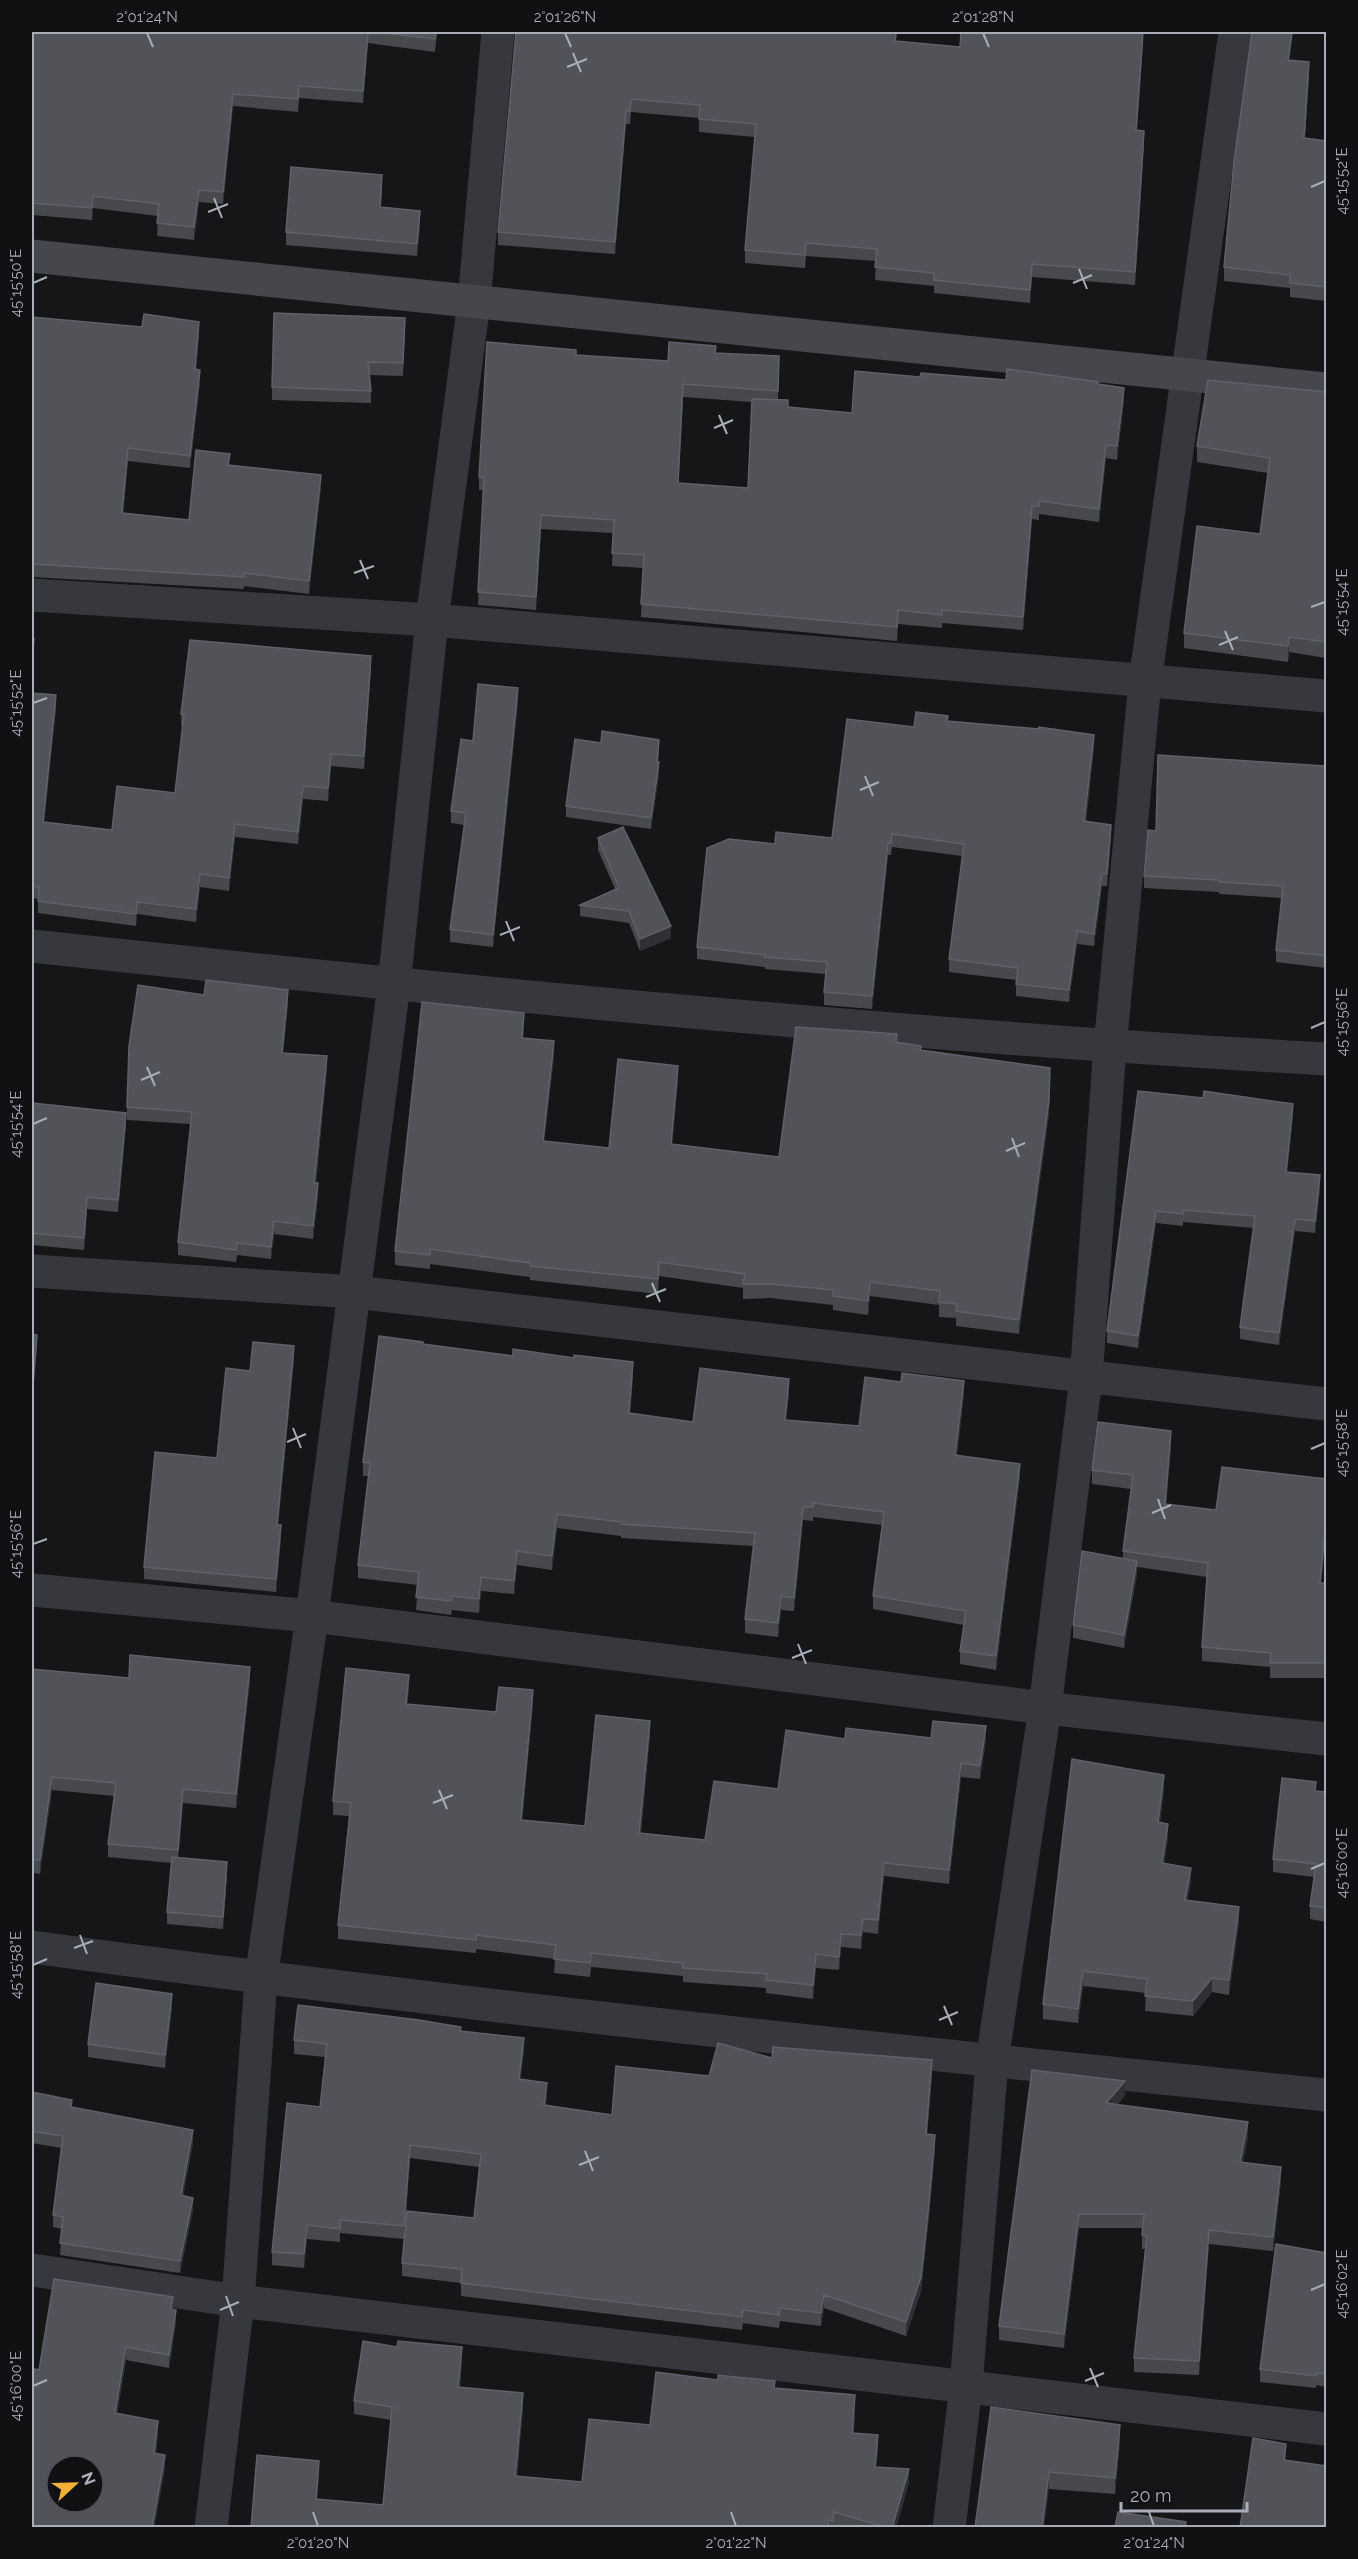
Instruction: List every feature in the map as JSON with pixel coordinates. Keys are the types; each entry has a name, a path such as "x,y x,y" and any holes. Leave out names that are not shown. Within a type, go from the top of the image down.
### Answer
{"street":[{"path":"211,2528 238,2301 261,1979 312,1616 394,985 432,620 474,302 498,32"},
{"path":"949,2528 966,2386 992,2061 1045,1708 1086,1378 1110,1047 1145,682 1235,32"},
{"path":"32,256 1326,389"},
{"path":"32,595 432,620 1326,696"},
{"path":"32,946 394,985 1110,1047 1326,1059"},
{"path":"32,1271 355,1292 1326,1404"},
{"path":"32,1590 312,1616 1045,1708 1326,1739"},
{"path":"32,1947 261,1979 992,2061 1326,2095"},
{"path":"32,2270 238,2301 1326,2428"}],"building":[{"path":"32,32 368,32 363,91 299,86 298,99 233,94 223,192 199,190 194,227 157,223 159,204 93,196 92,208 32,203"},
{"path":"375,32 436,32 435,39"},
{"path":"516,32 896,32 895,41 960,47 961,32 1143,32 1136,130 1144,131 1135,272 1032,264 1030,290 934,280 934,273 875,267 877,249 806,243 805,255 745,250 756,124 699,119 700,105 631,99 630,111 626,111 615,242 498,232"},
{"path":"1252,32 1292,32 1288,60 1309,62 1304,138 1326,141 1326,287 1290,283 1290,275 1224,267 1234,162"},
{"path":"291,167 382,175 380,207 420,211 417,244 286,232"},
{"path":"274,313 405,318 403,363 368,362 371,391 272,387"},
{"path":"144,314 199,322 195,369 200,370 190,456 128,448 122,513 189,520 196,450 230,454 228,465 321,475 309,581 244,573 244,577 32,564 32,317 142,327"},
{"path":"487,342 576,350 576,355 668,361 669,342 716,346 715,353 779,356 778,391 683,384 678,483 748,488 752,399 788,400 788,407 852,413 855,371 920,377 921,373 1006,380 1007,369 1124,388 1117,446 1106,445 1099,509 1039,501 1039,506 1032,506 1023,617 942,610 942,615 898,610 897,627 641,604 644,555 612,553 614,520 541,515 536,597 478,592 484,477 479,477"},
{"path":"1208,380 1326,392 1326,642 1289,637 1288,646 1184,633 1197,526 1260,534 1270,458 1197,446"},
{"path":"32,638 34,639 32,663"},
{"path":"190,640 371,656 364,756 331,754 328,788 303,786 298,832 235,824 229,878 200,874 196,909 137,902 136,914 38,901 39,887 32,886 32,693 56,695 43,822 112,830 117,786 175,793"},
{"path":"478,684 518,688 493,935 450,929 466,813 451,811 461,739 473,741"},
{"path":"916,712 948,716 947,721 1039,729 1039,727 1094,735 1084,821 1111,825 1107,874 1102,874 1094,934 1077,931 1069,990 1016,984 1018,968 949,959 964,844 892,834 891,843 888,843 872,996 824,992 827,962 765,957 766,955 697,947 707,848 729,839 775,844 776,832 832,838 847,719 914,727"},
{"path":"602,731 659,740 657,762 659,762 651,818 566,806 575,739 601,743"},
{"path":"1158,755 1325,766 1326,956 1276,950 1283,886 1144,876 1148,830 1156,831"},
{"path":"623,827 671,926 640,939 629,911 580,905 619,888 598,838"},
{"path":"206,980 288,990 282,1053 327,1056 314,1183 318,1183 313,1226 274,1221 271,1247 237,1243 236,1250 178,1242 192,1112 127,1107 129,1046 138,985 204,995"},
{"path":"422,1002 524,1013 522,1038 554,1041 543,1141 609,1148 618,1059 678,1066 671,1144 779,1157 796,1027 897,1034 896,1042 921,1046 920,1050 1050,1068 1049,1100 1019,1320 956,1311 957,1304 939,1302 940,1291 870,1282 868,1301 833,1296 834,1290 771,1284 743,1284 745,1274 659,1262 658,1279 530,1266 530,1263 430,1249 430,1255 395,1251"},
{"path":"1138,1091 1203,1098 1204,1091 1293,1104 1286,1172 1320,1175 1315,1221 1295,1219 1279,1333 1240,1327 1255,1216 1183,1210 1183,1214 1156,1211 1138,1336 1107,1331"},
{"path":"32,1103 126,1113 118,1200 87,1197 84,1238 32,1233"},
{"path":"32,1334 37,1335 32,1397"},
{"path":"379,1336 513,1356 513,1349 574,1358 574,1355 633,1362 629,1413 693,1422 700,1368 789,1379 785,1420 859,1426 865,1377 901,1382 902,1373 964,1381 955,1455 1020,1464 996,1656 960,1651 966,1611 873,1596 884,1512 813,1503 813,1507 803,1507 794,1598 781,1596 778,1623 745,1619 755,1533 621,1524 621,1522 557,1514 552,1556 517,1551 514,1581 481,1577 479,1599 452,1596 451,1601 416,1597 419,1572 358,1565 370,1463 363,1462"},
{"path":"253,1342 294,1346 277,1525 281,1525 276,1579 144,1567 155,1452 217,1458 226,1368 250,1371"},
{"path":"1098,1422 1171,1431 1165,1504 1216,1510 1222,1467 1326,1479 1326,1520 1320,1583 1326,1583 1326,1663 1270,1663 1271,1653 1202,1647 1208,1563 1123,1551 1133,1475 1092,1470"},
{"path":"1082,1551 1137,1561 1124,1635 1073,1625"},
{"path":"130,1655 250,1667 236,1794 183,1789 178,1850 108,1844 116,1783 52,1777 40,1860 32,1859 32,1669 129,1678"},
{"path":"346,1668 409,1675 406,1704 496,1712 499,1687 533,1690 521,1820 585,1826 596,1715 650,1721 639,1833 705,1840 714,1781 778,1789 786,1730 845,1739 846,1728 931,1738 933,1721 986,1726 980,1766 961,1763 949,1870 884,1863 878,1920 863,1919 861,1935 841,1934 839,1957 816,1954 813,1985 766,1980 767,1974 683,1968 683,1963 591,1953 590,1963 554,1959 556,1945 476,1935 476,1940 338,1925 351,1803 333,1801"},
{"path":"1072,1759 1164,1775 1158,1822 1168,1824 1162,1863 1191,1868 1185,1900 1239,1907 1229,1980 1212,1978 1193,2001 1145,1996 1147,1979 1083,1971 1078,2009 1043,2004"},
{"path":"1282,1778 1316,1782 1315,1791 1326,1792 1326,1908 1310,1906 1316,1864 1273,1859"},
{"path":"172,1857 227,1862 223,1917 167,1912"},
{"path":"96,1983 172,1994 165,2055 88,2044"},
{"path":"298,2005 419,2020 461,2027 460,2031 524,2038 519,2079 547,2083 544,2105 612,2115 616,2066 709,2076 718,2043 772,2058 773,2047 932,2060 926,2134 935,2135 929,2203 921,2277 906,2322 824,2295 821,2313 780,2308 779,2315 743,2310 742,2317 461,2283 462,2269 402,2263 407,2211 474,2218 481,2154 410,2145 404,2226 340,2220 340,2229 307,2225 304,2254 272,2252 287,2103 320,2107 327,2044 294,2040"},
{"path":"1032,2070 1125,2081 1106,2103 1248,2122 1240,2162 1281,2167 1273,2237 1209,2230 1199,2361 1134,2358 1147,2236 1142,2235 1144,2214 1079,2214 1064,2334 999,2326"},
{"path":"32,2092 72,2100 71,2107 193,2130 181,2195 193,2198 180,2261 60,2243 63,2217 53,2215 63,2136 32,2131"},
{"path":"1276,2244 1326,2253 1326,2374 1316,2373 1316,2376 1260,2369"},
{"path":"54,2279 173,2297 171,2309 176,2310 169,2355 126,2347 115,2413 158,2421 154,2453 165,2455 152,2528 32,2528 34,2369 39,2370"},
{"path":"363,2341 397,2347 398,2341 462,2347 458,2387 523,2393 515,2476 582,2482 589,2419 650,2425 656,2372 718,2380 718,2375 775,2381 774,2388 855,2395 852,2433 878,2435 875,2467 909,2469 892,2528 834,2512 833,2521 828,2520 828,2528 251,2528 257,2455 319,2461 316,2499 383,2505 392,2407 354,2401"},
{"path":"991,2407 1120,2425 1115,2478 1049,2472 1042,2528 975,2528"},
{"path":"1253,2438 1286,2444 1284,2460 1326,2466 1326,2528 1240,2528"},
{"path":"1118,2512 1186,2522 1185,2528 1115,2528"}]}
